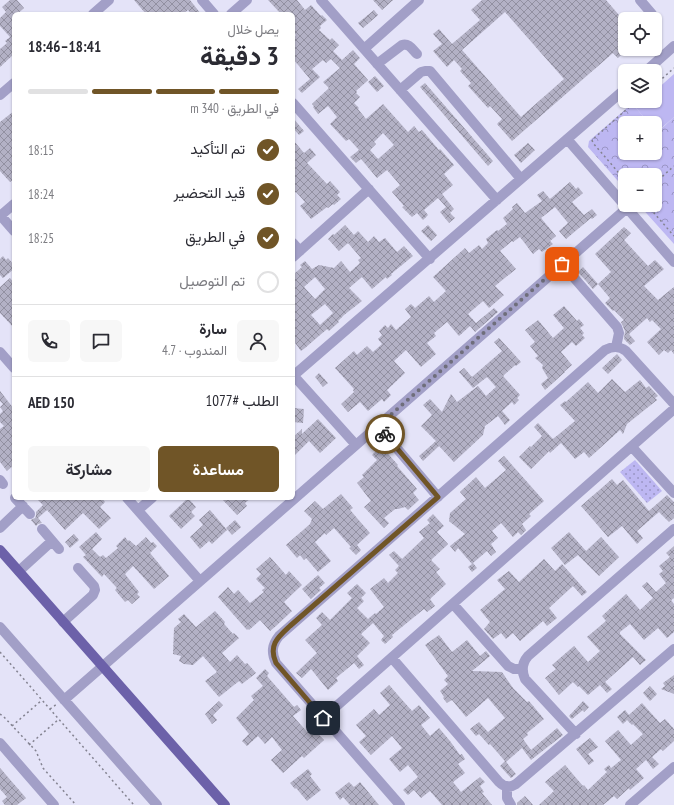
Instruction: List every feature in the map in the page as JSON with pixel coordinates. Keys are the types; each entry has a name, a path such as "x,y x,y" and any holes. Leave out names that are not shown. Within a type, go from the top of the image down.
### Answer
{"main road":[{"path":"0,550 225,805"}],"street":[{"path":"96,12 109,0"},
{"path":"202,0 212,12"},
{"path":"233,12 247,0"},
{"path":"321,0 497,200"},
{"path":"364,49 419,0"},
{"path":"640,0 650,12"},
{"path":"377,64 404,44 409,46 417,54"},
{"path":"654,64 674,46"},
{"path":"400,90 423,71 432,73 521,179"},
{"path":"0,95 12,85"},
{"path":"295,374 618,95"},
{"path":"295,105 430,259"},
{"path":"567,139 618,198"},
{"path":"295,250 369,189"},
{"path":"12,206 0,216 12,229"},
{"path":"295,498 622,212"},
{"path":"630,212 674,262"},
{"path":"562,264 617,326 619,333 616,347"},
{"path":"400,805 276,663 272,652 276,640 605,350 612,347 620,347 626,351 674,404"},
{"path":"0,352 12,366"},
{"path":"295,378 356,445"},
{"path":"323,718 674,409"},
{"path":"378,426 438,497"},
{"path":"632,447 674,493"},
{"path":"0,528 26,510 17,500"},
{"path":"130,500 200,581"},
{"path":"138,510 150,500"},
{"path":"64,700 293,500"},
{"path":"42,529 59,549"},
{"path":"576,734 525,679 522,669 523,664 528,656 674,529"},
{"path":"19,571 52,541"},
{"path":"63,622 93,594 95,590 94,586 78,568"},
{"path":"453,604 508,666 514,669 522,669"},
{"path":"0,627 157,805"},
{"path":"392,658 499,782 510,786 516,784 576,734 674,649"},
{"path":"0,743 54,805"},
{"path":"630,805 674,767"},
{"path":"507,786 507,798 511,805"}],"path":[{"path":"662,79 674,68"},
{"path":"618,172 592,140 628,108"},
{"path":"662,177 674,166"},
{"path":"653,212 674,236"},
{"path":"0,652 134,805"},
{"path":"12,726 42,700"},
{"path":"0,714 36,752 43,768 76,805"},
{"path":"29,744 59,719"}],"green space":[{"path":"674,74 674,117 662,128 662,116 643,116 636,108 662,108 662,85"},
{"path":"627,108 636,108 643,116 618,116 618,160 662,160 662,128 674,117 674,244 645,212 662,212 662,168 618,168 618,181 588,147 589,141"},
{"path":"635,460 662,491 647,503 620,472"}],"building":[{"path":"10,0 17,0 24,8 19,12 12,12 12,56 0,67 0,49 7,43 5,41 10,37 0,26 0,18 6,12 2,7"},
{"path":"134,0 190,0 199,12 190,12 188,10 186,12 144,12"},
{"path":"268,0 297,0 305,10 311,5 327,20 320,26 321,28 319,30 330,40 332,38 339,45 333,51 342,60 353,50 360,58 354,64 368,80 356,91 360,97 354,103 366,119 383,104 408,132 414,126 419,132 422,130 454,165 444,174 453,185 442,194 454,209 450,213 455,218 449,223 440,212 446,207 438,198 424,210 428,215 423,220 417,213 412,217 402,207 404,206 392,192 400,185 387,170 377,178 361,159 356,163 350,157 359,150 349,139 346,141 330,124 337,117 328,106 318,114 312,104 329,88 323,82 340,68 331,59 326,63 323,60 312,69 320,77 302,93 298,89 310,79 295,61 295,12 279,12","holes":["383,133 394,145 378,159 370,150 376,144 374,142"]},
{"path":"373,0 393,0 382,10"},
{"path":"482,0 606,0 618,14 618,56 620,56 618,58 613,53 512,141 497,124 502,119 490,106 488,108 468,86 471,83 460,71 462,69 454,60 447,67 433,51 442,44 433,34 439,29 452,44 480,20 471,10","holes":["505,12 564,79 521,117 462,50"]},
{"path":"374,10 378,15 363,28 358,23"},
{"path":"375,76 384,86 377,92 368,82"},
{"path":"425,83 493,161 488,166 420,87"},
{"path":"12,113 12,180 10,182 0,171 0,122"},
{"path":"295,120 304,131 299,135 295,130"},
{"path":"295,142 304,153 310,148 316,155 307,163 327,184 330,181 340,192 337,195 341,199 311,219 300,206 305,202 295,193"},
{"path":"528,143 535,150 521,163 514,155"},
{"path":"570,182 576,189 578,187 583,193 572,202 584,215 592,209 597,215 592,219 591,218 566,239 559,231 568,223 555,207 541,218 556,236 550,241 553,244 542,252 539,249 533,254 520,237 513,242 512,241 500,251 516,269 495,286 504,295 489,308 483,301 468,314 476,323 494,308 498,312 475,332 470,326 459,336 447,322 434,333 436,336 427,343 436,354 421,367 406,350 394,361 405,373 387,390 391,395 384,402 382,399 368,411 360,402 348,412 341,404 354,392 354,389 335,368 354,351 357,355 367,346 373,352 382,344 378,339 382,335 379,331 385,325 388,328 391,324 396,330 411,317 405,309 411,304 415,308 429,296 434,302 446,291 433,277 465,248 469,253 479,245 482,249 488,243 486,239 507,224 503,218 517,203 525,213 542,201 537,195 543,191 550,199"},
{"path":"345,225 354,235 358,231 368,242 374,236 379,242 385,238 397,252 404,246 413,256 391,274 392,275 387,279 386,277 372,289 362,277 349,288 362,301 344,315 329,331 327,329 301,351 295,343 295,273 302,267 300,265 305,261 312,269 319,265 334,268 341,261 350,272 360,263 358,260 361,258 348,243 339,251 328,239 333,234 334,235","holes":["315,277 325,289 315,299 304,287","325,304 333,313 320,325 311,315"]},
{"path":"428,225 437,235 431,241 421,231"},
{"path":"624,227 631,233 624,240 648,266 655,260 664,269 644,286 658,300 674,287 674,354 671,350 668,353 664,350 659,355 647,342 661,329 652,320 650,322 647,318 629,334 635,341 630,345 624,339 625,331 621,322 624,320 605,303 610,298 598,284 611,272 595,254"},
{"path":"3,256 6,260 8,258 12,263 12,271 3,278 0,275 0,259"},
{"path":"583,267 598,284 593,289 578,272"},
{"path":"10,278 12,280 12,326 0,313 0,287"},
{"path":"564,306 577,321 579,319 584,325 580,328 584,333 582,335 585,338 576,346 572,342 561,352 572,365 545,390 541,384 548,378 542,368 543,365 535,358 538,356 530,346 535,342 525,330 538,320 553,338 564,328 553,315"},
{"path":"499,338 521,362 516,366 515,365 503,376 520,395 517,398 519,400 514,405 512,402 502,411 510,420 505,425 498,416 485,426 483,435 454,462 439,446 423,461 419,456 436,441 421,426 432,415 423,405 430,399 442,412 451,394 457,402 478,386 486,396 496,387 487,377 473,388 459,372 464,368 472,377 502,351 494,342"},
{"path":"617,354 622,360 608,374 602,368"},
{"path":"319,373 328,383 323,387 315,377"},
{"path":"612,379 625,392 640,380 646,388 649,386 658,396 655,398 657,400 627,424 623,434 620,430 589,458 584,452 575,459 561,443 550,453 549,451 531,469 519,457 542,436 534,427 538,423 553,439 575,421 560,405 565,401 566,402 588,382 598,393"},
{"path":"0,391 12,406 12,467 7,471 0,462 0,429 4,426 0,422 0,414 3,411 0,407 3,404 0,401"},
{"path":"295,408 304,409 303,423 295,422"},
{"path":"318,419 336,438 320,453 309,441 295,455 295,435 302,429 302,434"},
{"path":"381,446 417,489 413,493 419,500 408,510 405,507 395,509 384,518 389,523 384,528 364,507 371,501 357,483 364,477 362,475 377,460 372,455"},
{"path":"504,456 544,501 529,514 531,516 522,524 526,530 521,535 518,532 513,537 501,523 492,531 498,538 491,544 496,552 491,556 487,551 473,563 477,568 472,572 468,567 472,564 458,548 455,552 450,546 465,534 449,521 450,513 466,499 460,492 476,477 485,488 506,470 498,461"},
{"path":"612,479 617,485 623,480 649,511 667,495 674,502 674,518 669,522 659,512 637,531 643,538 637,544 622,526 608,537 581,506"},
{"path":"341,494 353,508 350,510 370,533 357,545 361,550 356,555 334,528 326,535 325,533 315,542 331,561 318,572 306,558 304,560 300,555 297,558 286,545 310,524 312,519 304,511 315,501 323,509"},
{"path":"38,500 104,500 105,502 100,507 111,518 99,529 83,513 65,530 47,510 38,518 42,523 36,526 31,520 35,518 36,512 43,505"},
{"path":"186,500 190,500 196,507 191,512 195,516 181,529 169,516"},
{"path":"223,500 249,500 245,503 247,506 237,515"},
{"path":"210,510 227,530 212,544 209,541 200,549 190,537 203,525 199,520"},
{"path":"433,514 444,526 437,532 448,544 431,560 440,569 436,572 446,584 430,599 435,606 427,612 424,609 392,635 393,637 385,644 381,640 384,636 373,623 361,634 370,643 357,656 364,665 359,669 354,663 336,678 338,681 328,690 311,669 302,678 296,673 317,653 305,640 322,625 316,618 322,612 330,620 352,598 347,593 357,584 366,593 361,598 364,601 357,608 368,619 384,607 370,589 384,578 388,583 398,573 395,570 399,566 389,555 394,551 402,559 424,538 419,532 430,523 427,520"},
{"path":"235,520 241,527 232,535 226,528"},
{"path":"96,532 102,539 92,549 100,557 103,555 106,558 118,548 116,546 125,537 136,546 146,537 151,543 153,542 157,546 150,553 169,576 154,589 133,566 125,574 139,592 137,594 140,597 132,604 128,600 125,602 115,590 117,588 104,574 102,577 83,557 86,555 79,547"},
{"path":"569,532 586,551 601,537 619,557 599,576 578,555 565,565 551,548"},
{"path":"74,534 79,540 70,548 65,542"},
{"path":"674,546 674,598 671,600 674,604 674,632 667,638 658,628 644,640 630,624 620,632 620,634 646,660 640,665 633,657 605,682 612,689 607,693 600,685 588,695 573,682 559,695 545,678 556,669 552,665 574,646 588,662 600,651 587,637 606,621 602,616 626,594 640,610 653,598 642,586 647,582 656,592 666,583 659,574 663,571 659,566 670,557 666,553"},
{"path":"270,557 286,575 289,571 302,585 284,602 292,611 270,631 260,620 249,630 247,630 218,597 228,587 234,594 238,590 250,603 264,592 262,590 265,588 256,579 261,574 256,569"},
{"path":"544,559 555,571 562,564 587,592 582,596 573,586 549,608 557,618 547,626 543,621 520,641 513,633 506,639 501,633 493,639 484,629 490,622 480,610 505,589 497,580 509,571 519,582"},
{"path":"318,575 325,583 319,588 321,590 311,599 302,589"},
{"path":"215,611 225,622 224,624 239,638 222,653 230,662 237,655 256,673 242,684 239,681 219,697 205,681 217,672 203,656 193,665 184,664 179,661 181,656 173,654 174,628 181,622 178,619 184,614 196,627"},
{"path":"439,635 452,652 467,640 480,656 486,651 490,656 472,671 502,672 513,688 527,702 529,701 544,719 527,733 528,735 523,739 531,750 557,728 563,735 531,760 522,748 506,762 516,774 511,778 500,766 505,761 490,744 489,745 479,734 476,736 470,729 479,722 488,732 505,718 488,698 466,717 452,700 447,703 443,698 444,697 440,691 448,684 444,680 448,676 425,645"},
{"path":"265,669 269,673 267,676 294,707 297,705 301,710 293,716 307,732 312,728 324,740 304,758 302,756 283,773 271,760 282,750 272,737 265,744 258,736 247,746 242,741 249,734 236,718 254,700 251,696 263,686 256,678"},
{"path":"674,675 674,694 661,689 665,686 663,683"},
{"path":"389,685 412,711 419,705 430,718 421,725 430,736 439,728 460,755 462,754 465,759 458,764 465,773 453,782 461,792 480,777 485,782 480,786 484,792 482,793 492,805 442,805 430,791 421,798 414,790 408,795 403,790 418,777 408,765 400,772 389,759 402,748 392,736 371,755 359,742 366,736 356,725 374,709 379,715 390,705 380,693"},
{"path":"650,686 657,694 650,701 643,693"},
{"path":"219,701 223,705 213,715 217,720 212,724 205,714"},
{"path":"583,701 589,707 584,712 583,710 572,719 569,716"},
{"path":"642,703 660,723 665,719 674,729 674,741 663,751 661,749 652,757 659,764 653,769 646,760 636,769 644,778 630,790 629,788 617,799 614,796 603,805 539,805 554,791 545,782 565,765 588,790 607,772 604,769 609,765 611,768 621,760 605,741 618,730 631,745 643,734 627,720 623,724 617,717 625,710 629,715"},
{"path":"590,738 598,747 588,754 594,761 589,765 576,749"},
{"path":"0,768 26,798 17,805 5,805 2,801 7,797 0,789"},
{"path":"308,769 312,774 310,776 321,790 307,801 290,783"},
{"path":"349,782 354,787 360,782 379,805 350,805 343,797 340,800 335,793"},
{"path":"525,796 533,805 517,805 517,803"}],"way so far":[{"path":"385,434 378,426 562,264"}],"route":[{"path":"323,718 276,663 272,652 276,640 290,626 438,497 385,434"}]}
